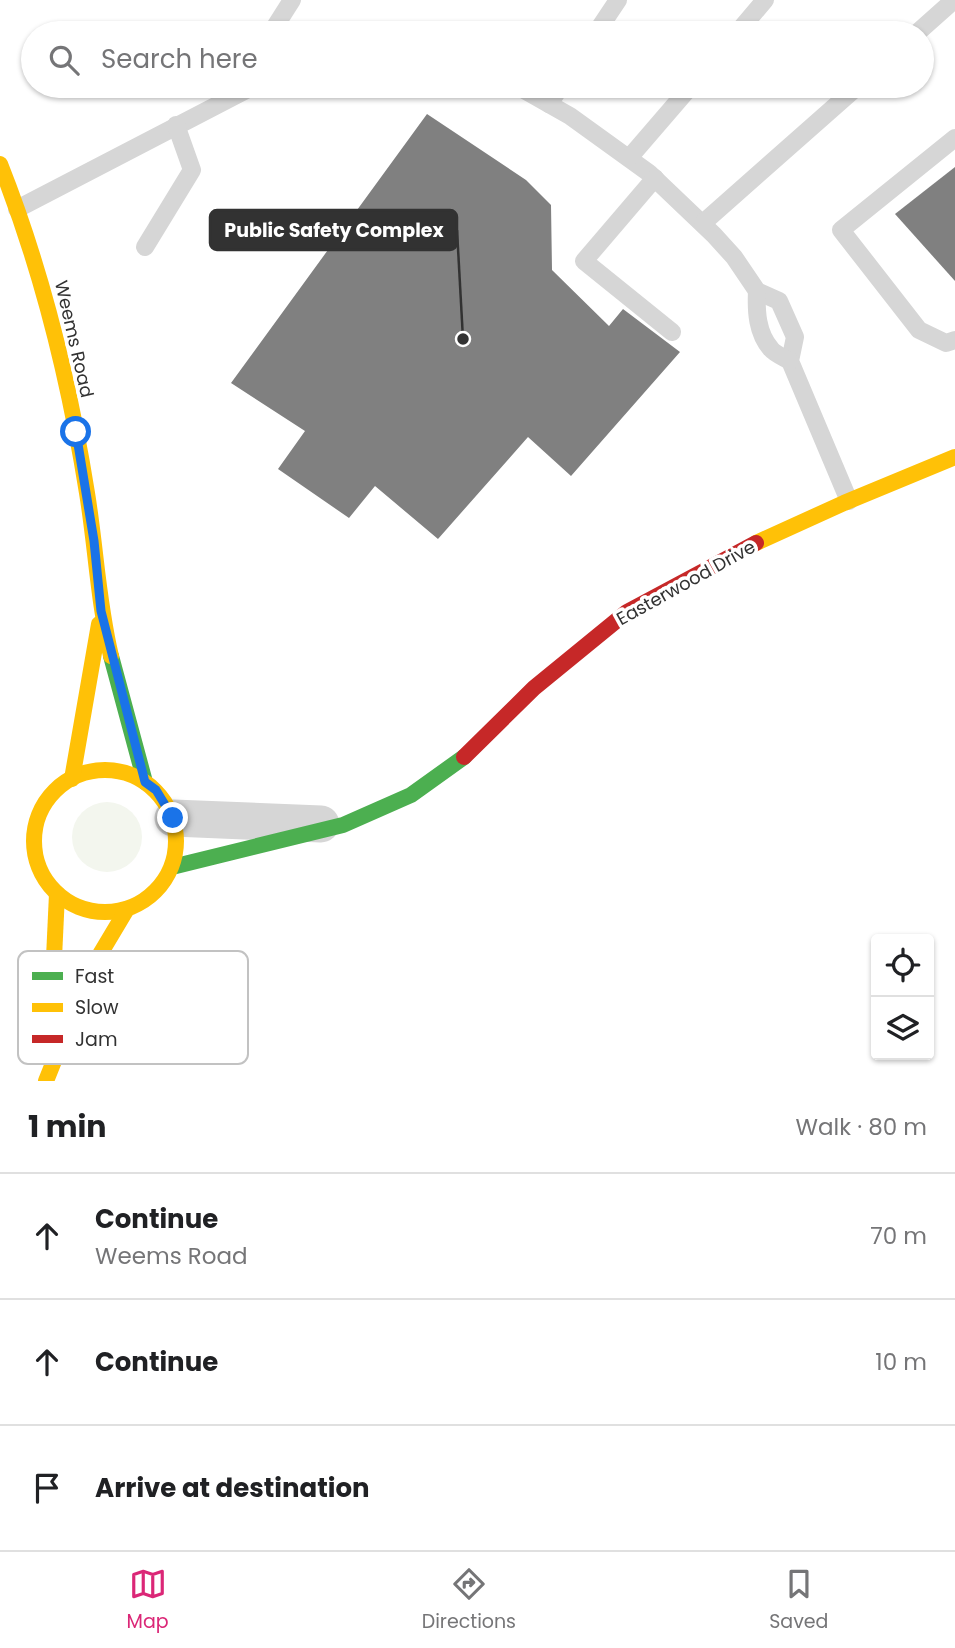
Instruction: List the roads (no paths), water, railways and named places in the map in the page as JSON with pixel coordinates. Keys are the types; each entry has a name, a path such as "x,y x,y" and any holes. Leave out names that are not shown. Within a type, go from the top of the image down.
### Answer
{"street":[{"name":"Weems Road","path":"0,164 38,269 76,432 94,541 101,611 145,782"},
{"name":"Easterwood Drive","path":"172,867 343,825 411,794 471,752 534,688 627,612 754,544 955,457"},
{"name":"Weems Road","path":"72,779 101,611"},
{"path":"111,769 145,782 156,790 173,818 177,843 172,867 159,888 127,909 102,912 78,907 57,894 42,874 34,850 36,825 46,802 64,782 87,772 111,769"},
{"name":"Easterwood Drive","path":"173,818 343,825"},
{"path":"54,951 57,894"},
{"path":"102,951 127,909"}],"lane":[{"path":"279,21 292,0"},
{"path":"604,21 618,0"},
{"path":"747,21 765,0"},
{"path":"930,21 954,0"},
{"path":"17,209 230,98"},
{"path":"538,98 655,178 703,223 734,257 757,291 779,301 795,337 790,361 849,501"},
{"path":"549,104 553,98"},
{"path":"629,158 681,98"},
{"path":"703,223 844,98"},
{"path":"145,247 192,170 176,125"},
{"path":"955,138 842,230 919,330 946,342 955,340"},
{"path":"655,178 584,261 672,331"},
{"path":"757,291 756,317 763,332 772,350 790,361"}],"place":[{"name":"Public Safety Complex","path":"463,339"}]}
